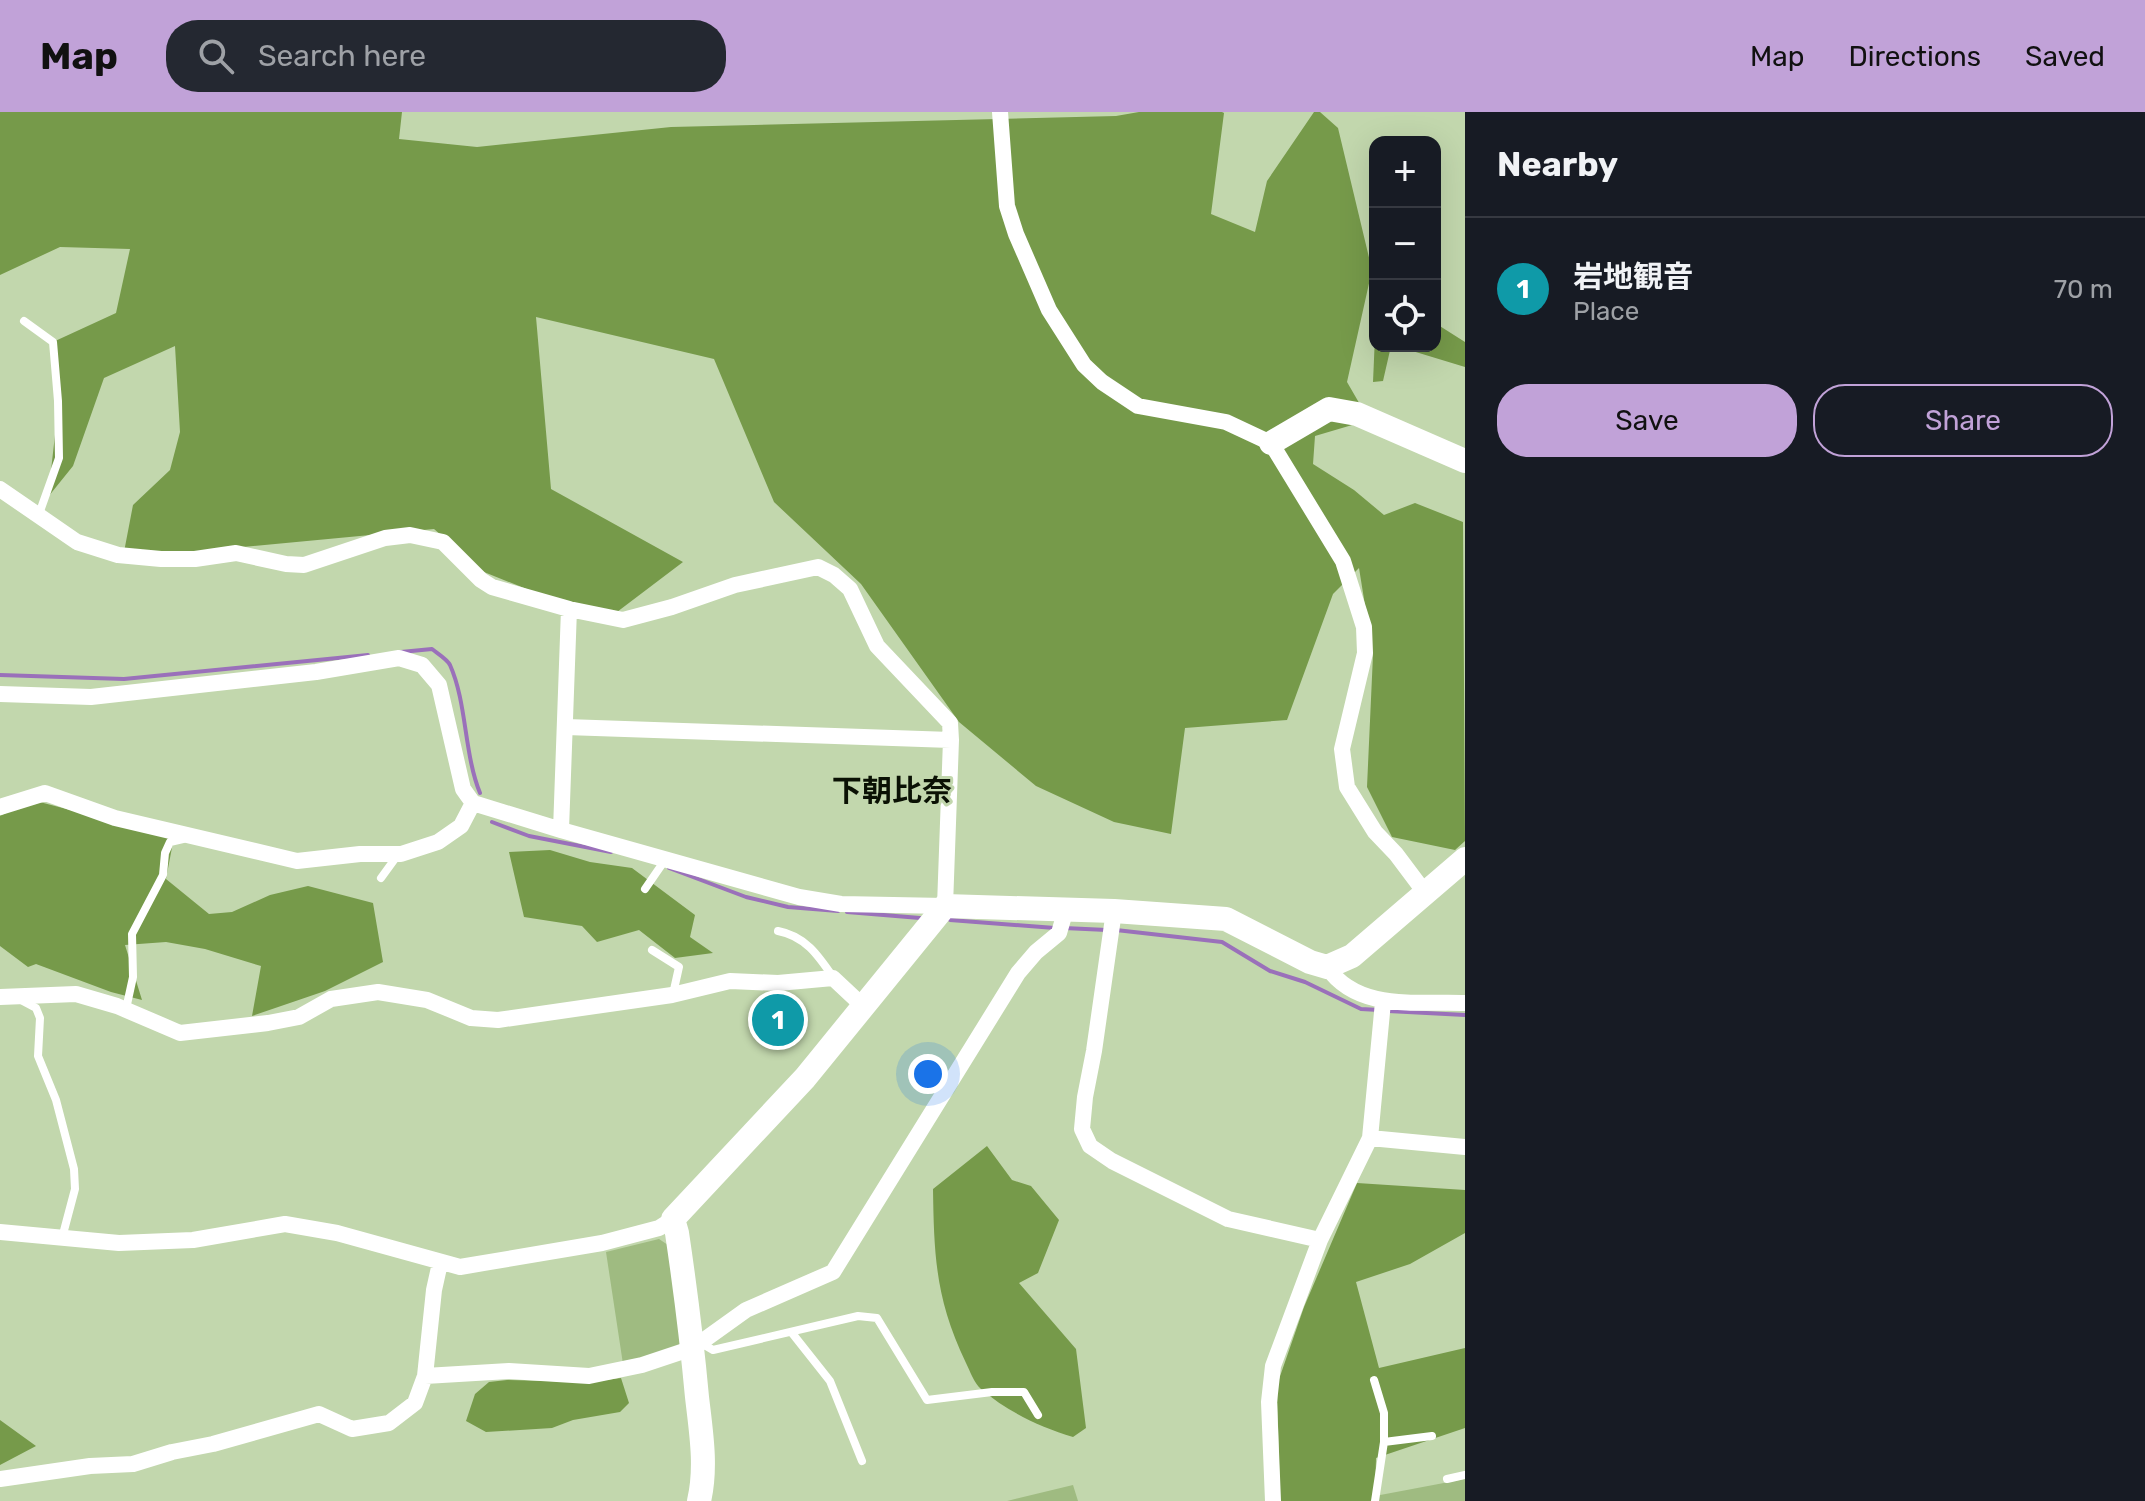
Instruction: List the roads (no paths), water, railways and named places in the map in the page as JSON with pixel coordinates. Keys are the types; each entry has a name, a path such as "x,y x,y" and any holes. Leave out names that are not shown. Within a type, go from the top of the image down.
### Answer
{"street":[{"path":"1000,112 1007,206 1016,234 1049,310 1084,365 1102,382 1138,406 1226,422 1271,443 1343,561 1364,627 1365,653 1342,749 1347,787 1375,832 1426,894"},
{"path":"1271,443 1329,409 1357,414 1465,461"},
{"path":"0,489 77,542 118,555 195,559 236,553 304,565 385,538 410,535 443,542 492,587 569,609 623,620 735,585 818,567 834,575 850,589 877,646 950,723 951,740 945,906 805,1078 673,1219 659,1228 602,1243 460,1267 337,1233 285,1224 193,1240 119,1243 0,1232"},
{"path":"561,830 569,609"},
{"path":"0,694 91,697 316,672 399,658 422,665 439,685 463,789 473,803 663,864 841,904 945,906 1062,920 1112,922 1226,919 1310,962 1327,967 1337,981 1383,1009 1465,1003"},
{"path":"566,727 951,740"},
{"path":"0,807 45,793 115,818 297,861 360,854 399,854 438,842 461,826 473,803"},
{"path":"1327,967 1352,956 1465,859"},
{"path":"425,1376 509,1371 589,1376 642,1365 696,1345 746,1310 833,1272 1018,973 1062,920"},
{"path":"1112,922 1085,1097 1082,1129 1090,1146 1112,1161 1228,1219 1320,1240"},
{"path":"8,997 76,994 126,1010 180,1033 299,1017 331,999 378,992 427,1000 471,1018 498,1020 673,995 730,981 778,983 833,978 864,1007"},
{"path":"1273,1501 1269,1402 1273,1366 1320,1240 1370,1138 1383,1009"},
{"path":"1370,1138 1465,1147"},
{"path":"673,1219 696,1345 704,1479 699,1501"},
{"path":"0,1479 76,1468 133,1464 319,1414 352,1429 389,1423 415,1403 425,1376 440,1263"}],"lane":[{"path":"24,321 53,342 58,401 59,458 39,515"},
{"path":"126,1010 133,977 132,934 163,875 165,853 170,842 195,836"},
{"path":"381,878 399,854"},
{"path":"645,889 663,864"},
{"path":"778,931 794,934 817,953 833,978"},
{"path":"652,950 679,967 673,995"},
{"path":"8,997 36,1008 40,1018 38,1056 56,1100 74,1169 75,1189 62,1238"},
{"path":"696,1345 713,1350 858,1316 877,1318 927,1400 992,1392 1024,1392 1038,1415"},
{"path":"792,1333 830,1381 862,1461"},
{"path":"1374,1380 1384,1413 1384,1442 1375,1501"},
{"path":"1384,1442 1432,1436"},
{"path":"1447,1479 1465,1475"}],"waterway":[{"path":"401,652 432,649 450,665 460,696 471,762 480,793"},
{"path":"0,675 124,679 368,655"},
{"path":"492,822 529,836 611,852"},
{"path":"669,868 746,897 788,907 838,911"},
{"path":"847,912 920,918"},
{"path":"950,920 1055,928"},
{"path":"1064,928 1107,930"},
{"path":"1116,930 1222,942 1270,971 1305,982 1361,1009 1379,1010"},
{"path":"1388,1011 1465,1015"}],"place":[{"name":"岩地観音","path":"778,1020"}],"district":[{"name":"下朝比奈","path":"892,791"}]}
